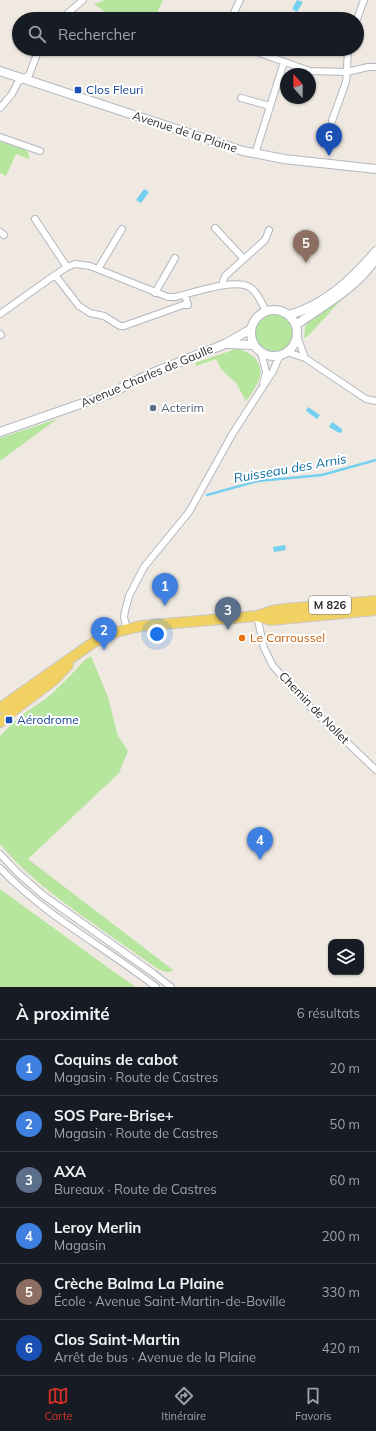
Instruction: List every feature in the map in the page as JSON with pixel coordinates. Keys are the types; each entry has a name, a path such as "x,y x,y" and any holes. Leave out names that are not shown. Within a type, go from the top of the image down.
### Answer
{"main road":[{"name":"M 826","path":"0,708 83,649 104,637 127,629 156,624 257,616 272,611 285,609 376,601"},
{"name":"M 826","path":"257,616 271,620 376,610"},
{"name":"M 826","path":"0,722 54,680 83,649"}],"street":[{"path":"69,12 83,0"},
{"path":"234,12 240,0"},
{"path":"360,12 364,0"},
{"path":"0,108 12,94 18,82 29,75 36,56"},
{"path":"267,56 310,71 347,72 376,66"},
{"path":"332,121 346,81 348,56"},
{"path":"255,154 284,62"},
{"name":"Avenue de la Plaine","path":"0,71 225,146 255,154 284,159 376,169"},
{"path":"241,98 270,106"},
{"path":"0,137 40,151"},
{"path":"35,220 67,267"},
{"path":"215,228 244,259"},
{"path":"98,269 122,229"},
{"path":"223,285 225,276 265,240 269,230"},
{"path":"289,316 326,298 348,280 376,251"},
{"path":"155,293 175,258"},
{"path":"296,325 345,292 376,258"},
{"path":"0,314 54,275 75,264 82,264 98,269 168,297 185,295 223,285 239,283 251,288 257,294 266,311"},
{"path":"54,275 79,306 90,313 104,316 120,326 124,326 183,305 188,305 185,295"},
{"path":"305,358 297,336 296,325 289,316 278,310 266,311 257,318 251,329 251,337 254,345 261,352 269,356 283,354 305,358 366,399 376,402"},
{"name":"Avenue Charles de Gaulle","path":"0,432 101,398 152,373 225,344 251,329"},
{"path":"127,629 124,611 136,581 144,567 189,512 233,433 283,354 292,347 297,336"},
{"name":"Avenue Charles de Gaulle","path":"225,344 254,345"},
{"path":"261,352 266,372 263,386"},
{"name":"Chemin de Nollet","path":"257,616 264,648 273,666 311,708 376,770"},
{"path":"0,854 18,873 43,895 171,987"},
{"path":"0,868 20,888 42,906 156,987"}],"green space":[{"path":"105,0 163,0 157,12 105,12 94,4"},
{"path":"0,141 28,152 29,159 16,154 6,176 0,173"},
{"path":"344,297 308,336 304,338 305,327 310,319"},
{"path":"274,314 287,320 293,333 287,346 274,352 261,346 255,333 261,320"},
{"path":"236,349 246,352 254,357 260,371 258,383 246,401 236,383 221,369 216,359 196,366 195,363"},
{"path":"57,419 0,461 0,438"},
{"path":"91,656 108,697 118,736 128,751 119,773 28,859 173,970 169,972 158,969 59,899 22,868 0,844 0,736 20,716 47,698 85,660"},
{"path":"0,889 117,974 136,987 0,987"}],"water":[{"path":"297,0 303,2 297,12 292,9"},
{"path":"144,189 149,192 141,203 136,200"},
{"path":"308,407 320,415 317,419 306,411"},
{"path":"332,422 342,429 342,432 339,433 329,427"},
{"path":"285,545 286,550 274,552 273,547"}],"waterway":[{"name":"Ruisseau des Arnis","path":"207,495 258,481 322,475 376,460"}],"place":[{"name":"Clos Fleuri","path":"78,90"},
{"name":"Clos Saint-Martin","path":"329,156"},
{"name":"Crèche Balma La Plaine","path":"306,263"},
{"name":"Acterim","path":"153,408"},
{"name":"Coquins de cabot","path":"165,606"},
{"name":"AXA","path":"228,630"},
{"name":"Le Carroussel","path":"242,638"},
{"name":"SOS Pare-Brise+","path":"104,650"},
{"name":"Aérodrome","path":"9,720"},
{"name":"Leroy Merlin","path":"260,860"}]}
